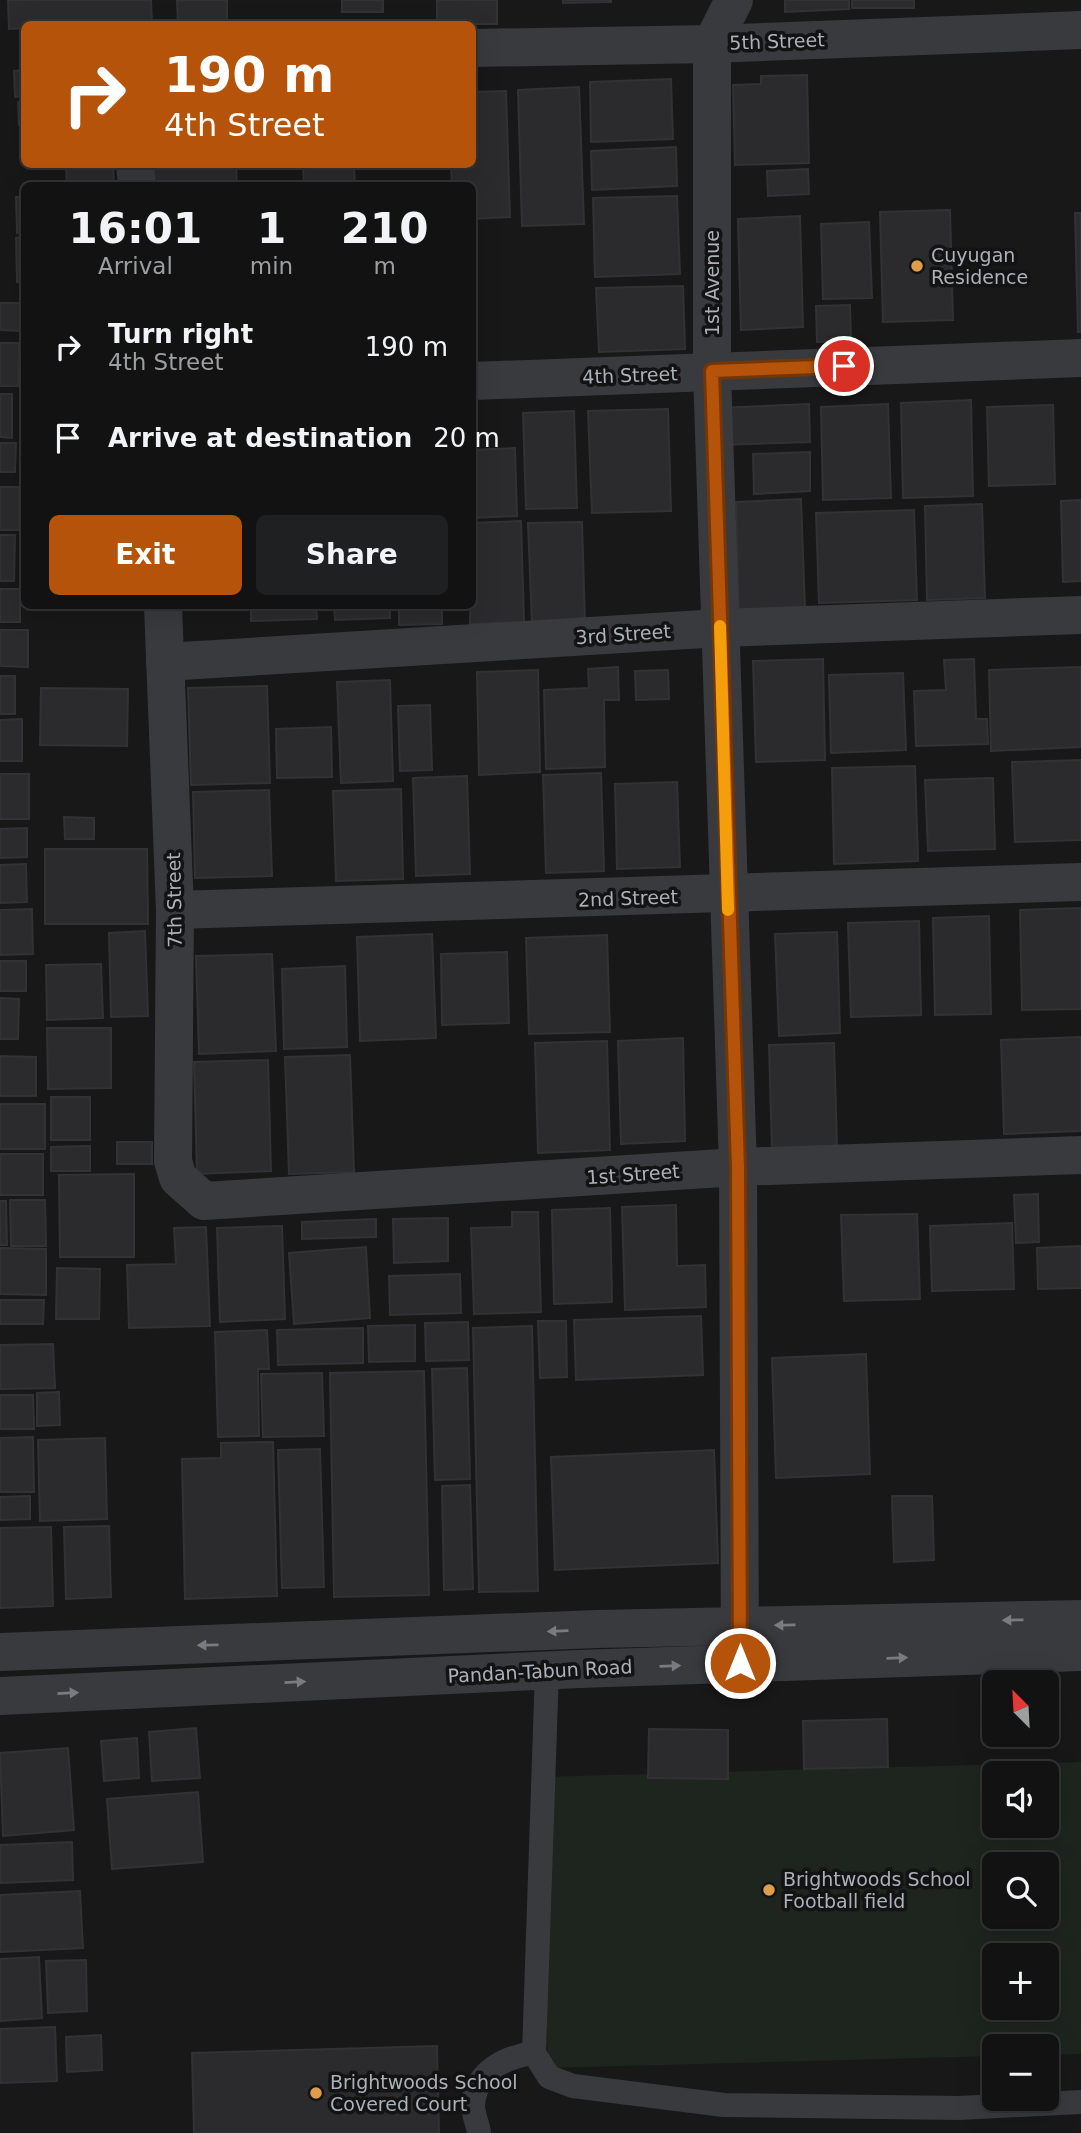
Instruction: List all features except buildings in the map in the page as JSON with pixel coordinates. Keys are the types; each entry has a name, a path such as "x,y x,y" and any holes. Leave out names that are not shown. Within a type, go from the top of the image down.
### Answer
{"street":[{"name":"1st Avenue","path":"734,0 712,44 712,371 727,895 738,1167 740,1645"},
{"name":"5th Street","path":"476,48 712,44 1081,30"},
{"name":"4th Street","path":"476,381 1081,358"},
{"name":"7th Street","path":"163,609 175,910 173,1161 178,1178 188,1190"},
{"name":"3rd Street","path":"165,662 720,628 1081,615"},
{"name":"2nd Street","path":"175,910 1081,882"},
{"name":"1st Street","path":"188,1190 204,1201 222,1201 738,1167 1081,1155"},
{"name":"Pandan-Tabun Road","path":"0,1696 547,1670 740,1645 1081,1619"},
{"name":"Pandan-Tabun Road","path":"0,1652 740,1645 1081,1652"}],"lane":[{"path":"547,1670 534,2053 549,2077 573,2086 724,2105 959,2108 1081,2102"},
{"path":"480,2133 473,2106 482,2078 508,2057 534,2053"}],"shaded area":[{"name":"Brightwoods School Football field","path":"1081,1762 1081,2054 1059,2055 1059,2034 982,2034 982,2056 548,2068 541,1777 982,1765 982,1838 1059,1838 1059,1763"}],"slow traffic":[{"path":"720,626 728,910"}],"place":[{"name":"Cuyugan Residence","path":"917,266"},
{"name":"Brightwoods School Football field","path":"769,1890"},
{"name":"Brightwoods School Covered Court","path":"316,2093"}],"route":[{"path":"740,1663 738,1167 727,895 712,371 844,366"}]}
